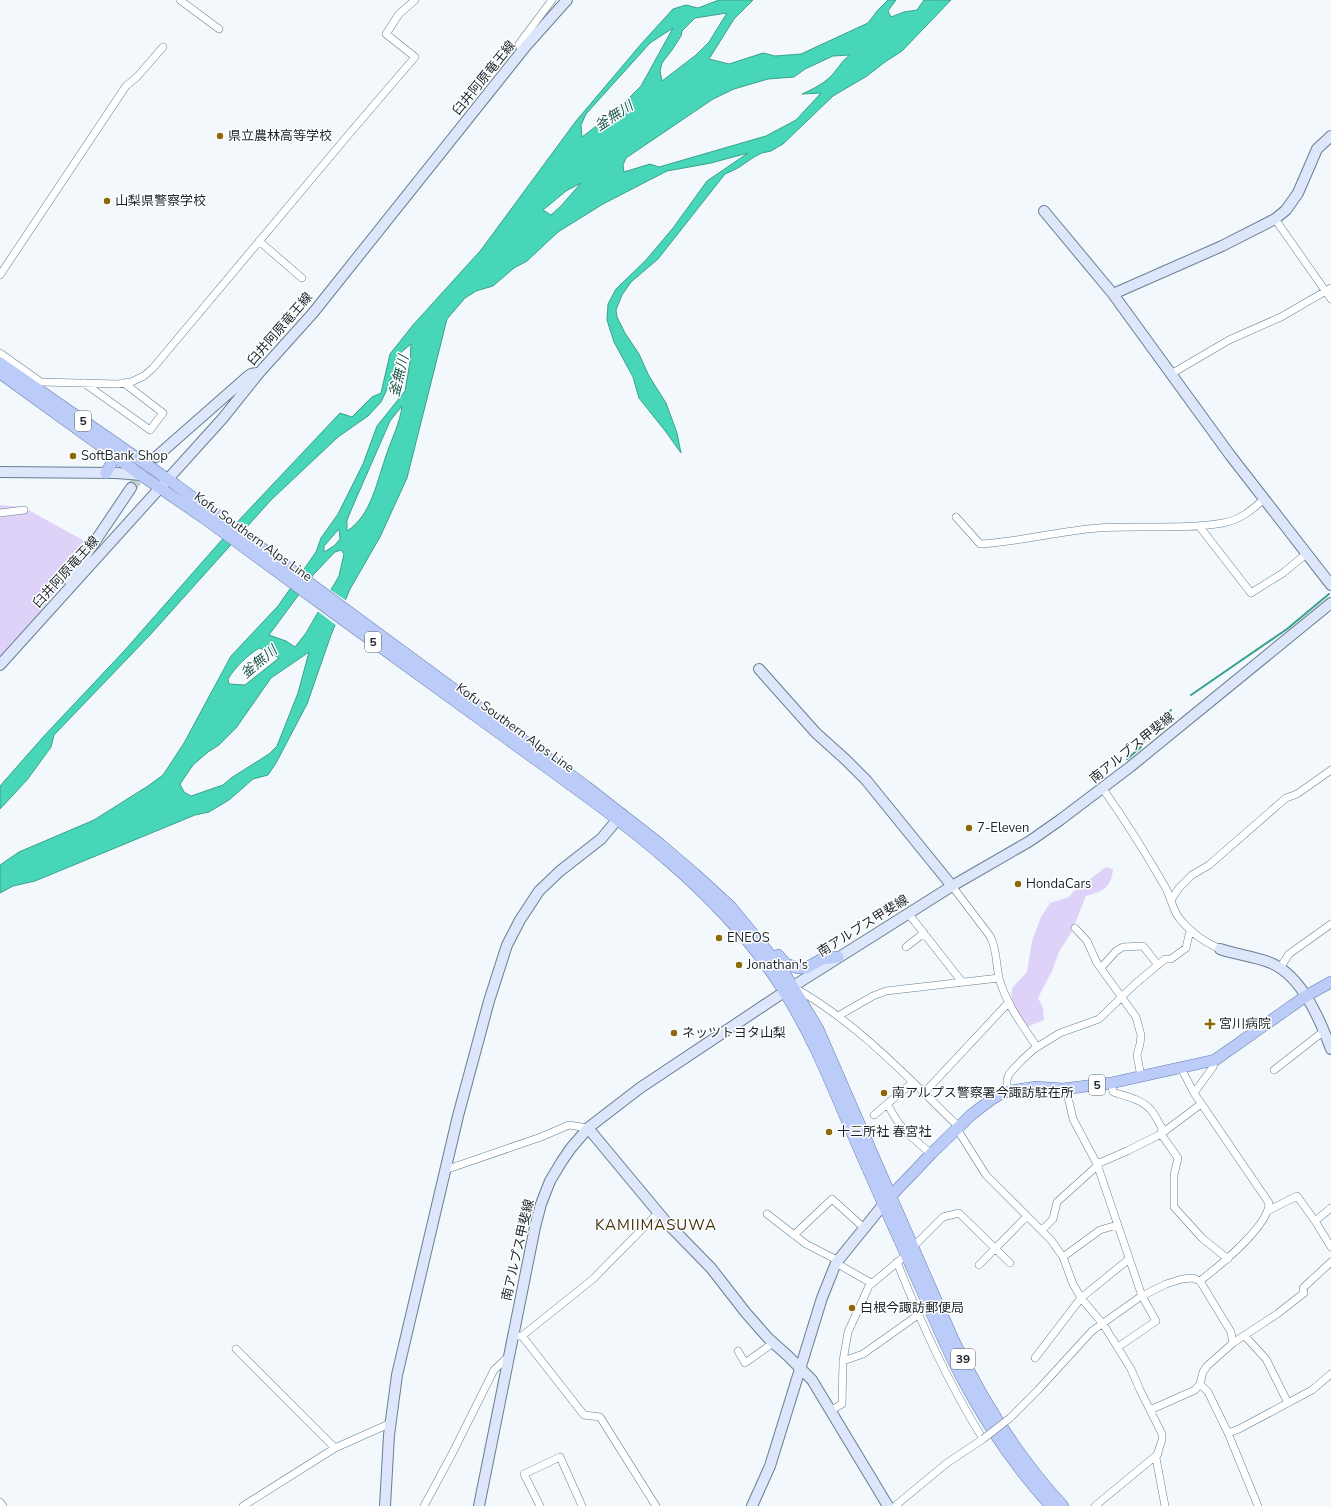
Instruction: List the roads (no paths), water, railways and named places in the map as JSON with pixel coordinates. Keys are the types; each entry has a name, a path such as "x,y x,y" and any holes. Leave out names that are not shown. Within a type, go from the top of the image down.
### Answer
{"main road":[{"name":"Kofu Southern Alps Line","path":"0,363 580,787 695,874 738,915 782,969 789,989 824,1066 883,1205"},
{"name":"Kofu Southern Alps Line","path":"0,373 141,475 168,486"},
{"path":"106,473 111,464 112,453"},
{"name":"Kofu Southern Alps Line","path":"620,817 707,896 789,989 818,1029 828,1049 890,1196"},
{"path":"738,915 756,930 786,964 791,967 806,968 822,959 838,958"},
{"name":"5","path":"883,1205 890,1196 958,1128 992,1099 1007,1091 1036,1087 1066,1088 1111,1083 1214,1060 1306,996 1331,982"},
{"name":"39","path":"890,1196 905,1254 953,1339 968,1371 988,1407 1030,1467 1063,1506"},
{"name":"39","path":"883,1205 962,1379 1002,1445 1051,1506"}],"street":[{"path":"180,0 219,29"},
{"path":"0,353 41,382 118,384 144,376 153,368 416,57 386,34 399,14 415,0"},
{"path":"522,52 519,44 552,0"},
{"name":"臼井阿原竜王線","path":"0,665 56,602 168,486 259,373 313,313 522,52 567,0"},
{"path":"0,275 126,86 137,77 163,47"},
{"path":"1114,294 1222,246 1275,219 1286,210 1298,193 1317,149 1331,136"},
{"path":"1044,211 1114,294 1171,374 1264,499 1331,585"},
{"path":"1275,219 1328,290 1331,299"},
{"path":"259,241 302,278"},
{"path":"1171,374 1229,340 1282,317 1328,290"},
{"path":"156,457 247,377 251,374 259,373"},
{"path":"84,383 150,430 163,413 124,383"},
{"path":"0,472 106,473 141,475"},
{"path":"56,602 66,584 131,488"},
{"path":"956,517 980,544 1004,543 1065,532 1098,528 1199,526 1224,523 1240,518 1264,499"},
{"path":"0,513 24,510"},
{"path":"1199,526 1251,593 1306,554"},
{"name":"南アルプス甲斐線","path":"479,1506 509,1356 517,1336 535,1227 541,1204 550,1182 562,1161 588,1128 640,1088 789,989 908,913 1030,840 1102,789 1331,602"},
{"path":"759,669 816,733 866,780 952,886 990,936 993,942 999,978 1009,1002 1036,1047"},
{"path":"1171,900 1179,888 1192,875 1209,865 1286,798 1297,794 1331,770"},
{"path":"1102,789 1126,822 1148,857 1171,900 1178,917 1190,930 1207,943 1234,954 1258,958 1280,968 1291,978 1306,996 1324,1031 1331,1049"},
{"path":"385,1506 391,1423 397,1375 460,1108 489,1001 507,945 520,920 539,891 560,871 601,839 620,817"},
{"path":"908,913 962,982"},
{"path":"1280,968 1290,954 1331,924"},
{"path":"1075,928 1087,941 1097,963 1136,1017 1141,1035 1137,1055 1141,1077"},
{"path":"1007,1091 1007,1080 1009,1074 1036,1047 1060,1033 1099,1019 1135,984 1165,959 1171,959 1186,948 1190,930"},
{"path":"906,947 924,933"},
{"path":"1101,968 1116,951 1123,947 1144,946 1158,965"},
{"path":"838,1016 873,996 886,991 999,978"},
{"path":"789,989 812,997 838,1016 865,1037 913,1082 958,1128 986,1174 1051,1240 1064,1258 1073,1284 1103,1324 1131,1369 1162,1434 1162,1440 1156,1458 1165,1506"},
{"path":"924,1093 1009,1002"},
{"path":"1274,1070 1324,1031"},
{"path":"1194,1093 1214,1067 1214,1060"},
{"path":"1181,1068 1201,1104 1269,1203 1269,1210 1265,1218 1228,1259 1200,1281"},
{"path":"874,1115 913,1082"},
{"path":"1111,1083 1113,1092 1135,1100 1150,1109 1162,1128 1161,1134 1178,1158 1174,1175 1174,1207 1202,1238 1228,1259"},
{"path":"1066,1088 1074,1119 1097,1165 1142,1296 1156,1321 1118,1347"},
{"path":"887,1104 906,1132 931,1154"},
{"path":"1042,1230 1053,1218 1057,1202 1097,1165 1161,1134 1201,1104"},
{"path":"445,1170 541,1137 569,1125 588,1128 658,1213 711,1268 746,1313 812,1380 888,1506"},
{"path":"1269,1210 1297,1196 1331,1247"},
{"path":"794,1235 832,1199 864,1228"},
{"path":"752,1506 770,1466 822,1298 837,1262 883,1205"},
{"path":"1315,1221 1331,1208"},
{"path":"656,1506 600,1417 584,1415 517,1336 593,1279 658,1213"},
{"path":"830,1411 842,1404 843,1361 848,1332 868,1286 944,1217 959,1213 1010,1263"},
{"path":"767,1214 806,1244 871,1283"},
{"path":"979,1265 1027,1216"},
{"path":"1064,1258 1100,1230 1117,1225"},
{"path":"905,1254 918,1315 950,1383 983,1439"},
{"path":"1035,1358 1082,1298 1129,1259"},
{"path":"1150,1410 1195,1390 1200,1384 1203,1372 1207,1366 1233,1343 1277,1314 1304,1293 1303,1288 1331,1262"},
{"path":"895,1506 947,1463 983,1439 1010,1418 1092,1332 1142,1296 1166,1284 1182,1279 1193,1278 1200,1281 1230,1332 1233,1343"},
{"path":"843,1361 863,1354 918,1315"},
{"path":"1244,1336 1266,1359 1288,1403"},
{"path":"738,1351 745,1363 774,1343"},
{"path":"236,1349 335,1448"},
{"path":"424,1506 494,1370 509,1356"},
{"path":"1228,1433 1239,1429 1312,1390 1331,1374"},
{"path":"1200,1384 1208,1392 1228,1433 1258,1506"},
{"path":"243,1506 335,1448 391,1423"},
{"path":"1095,1506 1158,1454"},
{"path":"540,1506 524,1474 560,1457 582,1506"},
{"path":"0,1502 3,1506"}],"water":[{"name":"釜無川","path":"719,0 753,0 734,19 709,59 729,64 763,53 775,56 801,54 868,23 888,0 896,0 888,11 891,17 904,12 917,10 924,0 951,0 902,51 867,76 833,96 783,144 771,151 754,157 738,168 725,174 658,259 631,282 622,295 616,310 617,317 625,333 639,354 649,376 666,403 677,433 681,453 639,398 633,377 614,342 607,320 608,304 616,289 646,260 673,228 707,181 748,153 711,163 667,171 603,204 558,232 527,261 514,268 493,286 476,291 465,298 447,319 407,478 380,537 350,589 331,635 307,704 276,763 268,775 253,779 229,800 209,812 195,815 35,881 13,886 0,893 0,865 19,852 94,820 163,775 184,743 231,656 278,606 316,552 321,538 338,514 363,464 377,426 405,391 410,362 411,344 398,355 390,383 381,402 368,416 338,437 271,500 150,635 54,735 51,747 27,780 0,809 0,786 44,736 125,650 241,518 340,413 352,417 372,397 381,393 390,354 413,325 481,250 576,121 673,9 686,5 698,8","holes":["727,13 709,42 696,55 662,81 660,71 662,63 681,36 682,31 695,18","673,28 641,86 616,111 582,137 581,125 586,114 650,43","850,55 826,81 802,94 821,93 796,120 766,136 659,167 650,164 624,172 623,165 626,158 713,99 734,89 768,79 794,77 805,69 833,56","581,183 551,215 543,210 566,191","402,406 398,424 373,496 362,516 347,531 347,520 390,421","339,529 340,539 334,546 324,552 324,546","341,550 344,554 339,576 306,633 295,647 286,641 269,635 314,574 335,552","259,648 279,658 245,685 229,684 228,679 234,670","309,652 298,693 277,746 269,754 231,778 223,785 191,796 184,792 180,784 193,765 219,745 236,728 271,678"]}],"waterway":[{"path":"1191,695 1287,629 1329,594"},
{"path":"1127,759 1140,748 1155,725 1171,710"}],"tunnel":[{"path":"131,488 156,457"}],"place":[{"name":"県立農林高等学校","path":"220,136"},
{"name":"山梨県警察学校","path":"107,201"},
{"name":"SoftBank Shop","path":"73,456"},
{"name":"7-Eleven","path":"969,828"},
{"name":"HondaCars","path":"1018,884"},
{"name":"ENEOS","path":"719,938"},
{"name":"Jonathan's","path":"739,965"},
{"name":"宮川病院","path":"1210,1024"},
{"name":"ネッツトヨタ山梨","path":"674,1033"},
{"name":"南アルプス警察署今諏訪駐在所","path":"884,1093"},
{"name":"十三所社 春宮社","path":"829,1132"},
{"name":"白根今諏訪郵便局","path":"852,1308"}],"district":[{"name":"KAMIIMASUWA","path":"656,1225"}]}
